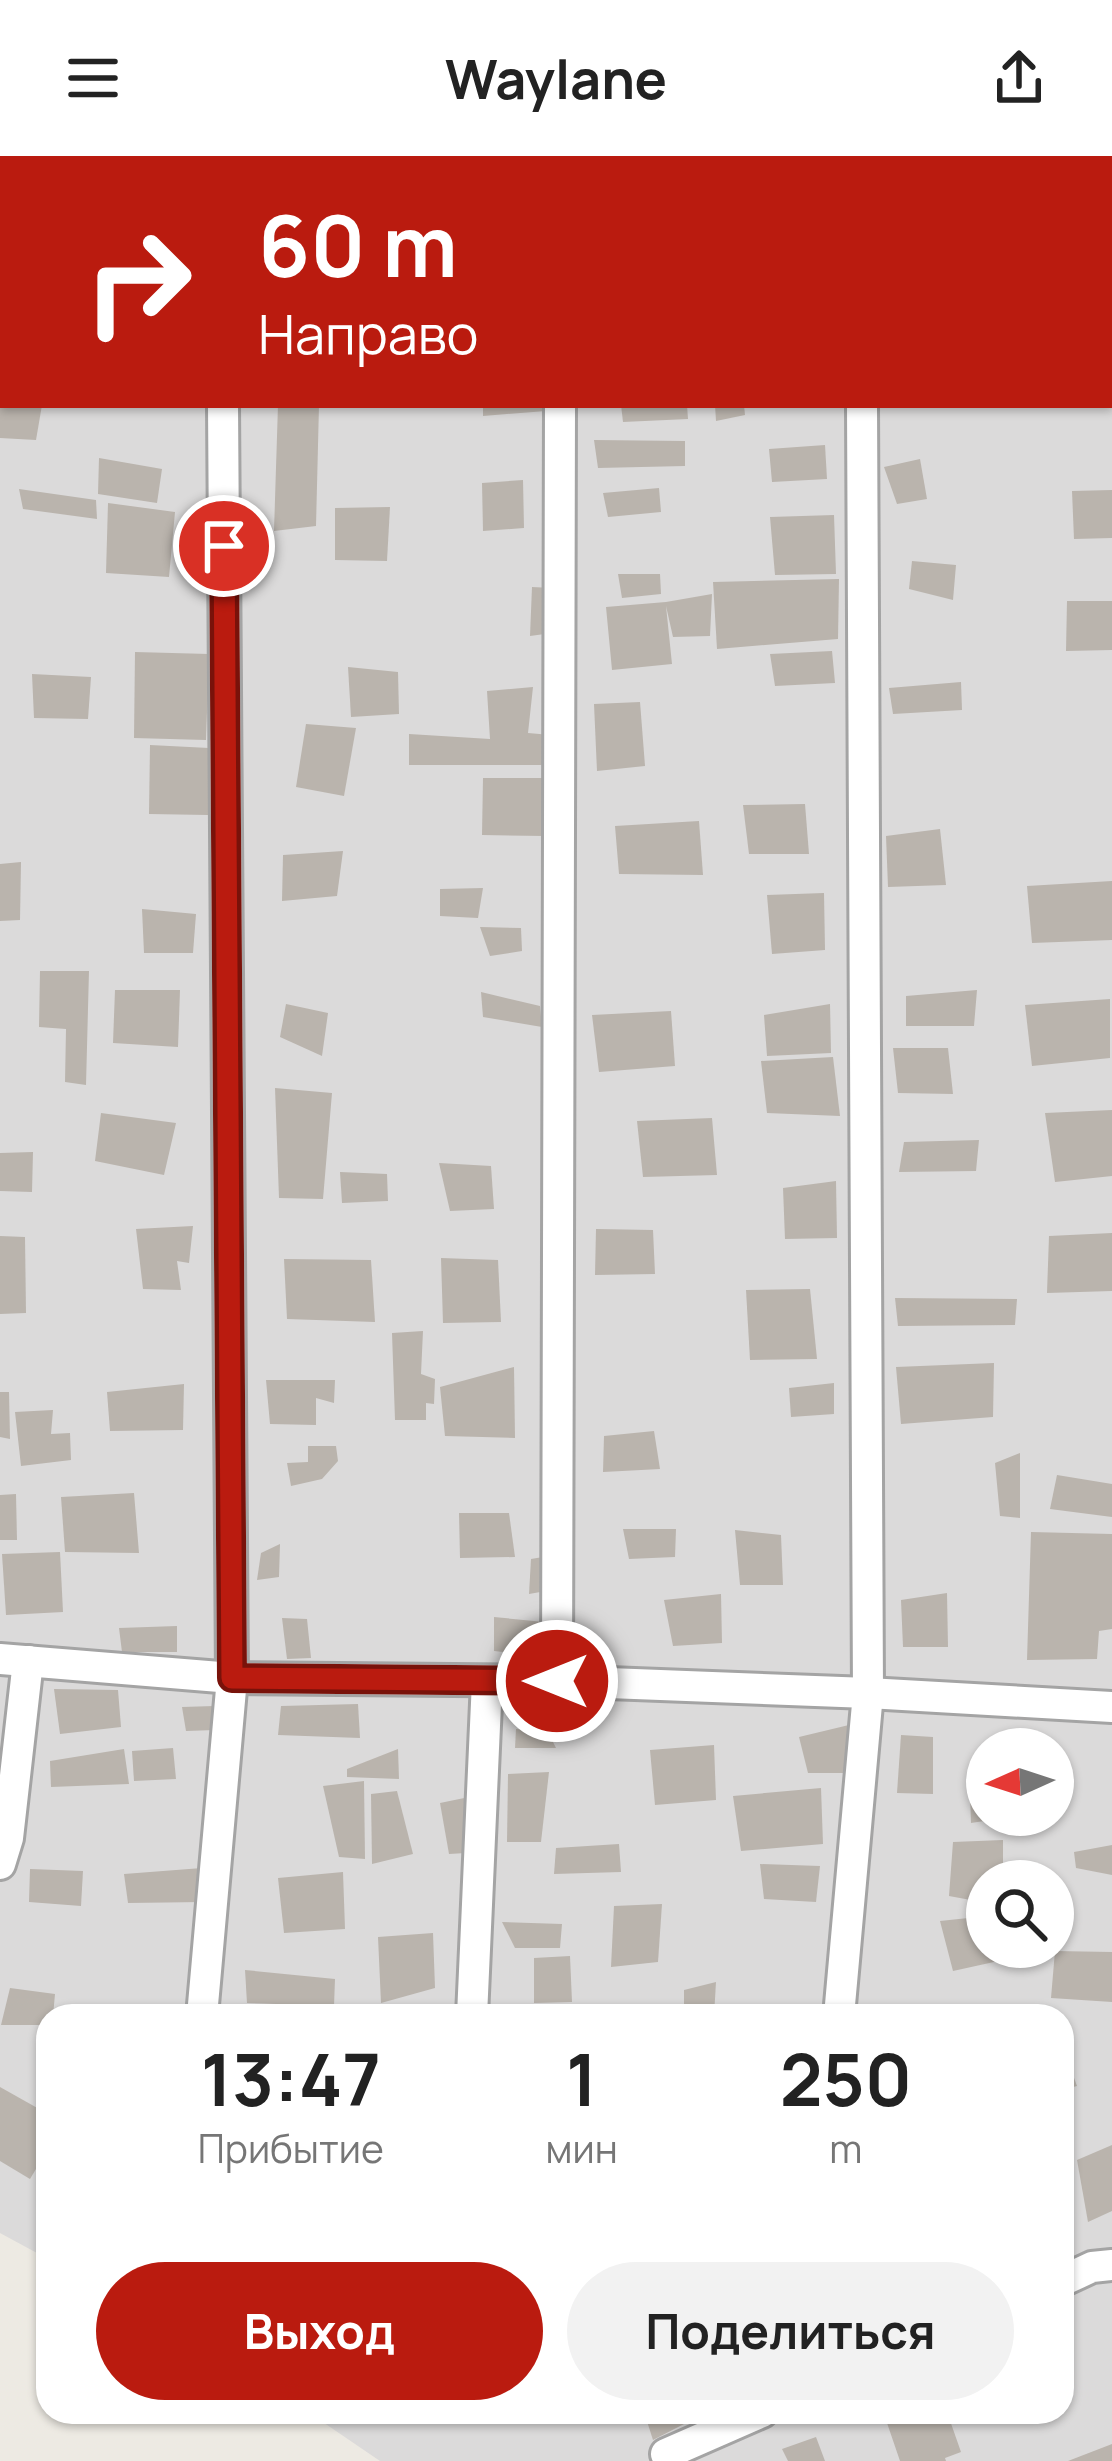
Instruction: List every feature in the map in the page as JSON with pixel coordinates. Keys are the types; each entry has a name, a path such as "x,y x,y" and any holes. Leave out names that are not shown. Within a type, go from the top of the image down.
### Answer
{"street":[{"path":"203,2004 232,1678 223,408"},
{"path":"557,1681 560,408"},
{"path":"840,2004 868,1693 862,408"},
{"path":"0,1864 8,1838 14,1660 232,1678 557,1681 1112,1708"},
{"path":"473,2004 487,1681"},
{"path":"1074,2275 1112,2265"},
{"path":"666,2454 735,2424"}],"shaded area":[{"path":"0,408 1112,408 1112,2461 380,2461 326,2424 1074,2424 1074,2004 36,2004 36,2252 0,2233"}],"building":[{"path":"0,408 41,408 36,440 0,438"},
{"path":"278,408 319,408 316,526 274,531"},
{"path":"483,408 546,408 546,411 483,416"},
{"path":"621,408 687,408 688,419 623,422"},
{"path":"715,408 744,408 745,415 716,421"},
{"path":"594,440 685,441 685,466 598,468"},
{"path":"825,445 827,479 772,482 769,449"},
{"path":"99,458 162,469 157,503 98,494"},
{"path":"920,459 927,499 897,504 884,467"},
{"path":"523,480 524,528 483,531 482,483"},
{"path":"659,488 661,512 608,517 603,493"},
{"path":"19,489 96,500 97,519 23,509"},
{"path":"1112,490 1112,538 1074,539 1072,491"},
{"path":"108,503 175,512 169,577 106,573"},
{"path":"390,507 387,561 335,560 335,508"},
{"path":"834,515 836,574 775,575 770,517"},
{"path":"912,561 956,565 953,600 909,589"},
{"path":"618,574 660,574 661,594 622,598"},
{"path":"839,579 838,639 717,649 713,582"},
{"path":"532,587 552,588 552,633 530,636"},
{"path":"712,594 710,636 673,637 666,606 672,664 612,670 606,607"},
{"path":"1067,601 1112,601 1112,650 1066,651"},
{"path":"832,651 835,683 775,686 770,654"},
{"path":"135,652 209,654 206,740 134,738"},
{"path":"348,667 398,672 399,714 351,717"},
{"path":"32,674 91,677 88,719 34,718"},
{"path":"961,682 962,710 893,714 889,688"},
{"path":"533,687 528,733 551,735 548,765 409,765 409,734 490,739 487,691"},
{"path":"640,702 645,766 597,771 594,704"},
{"path":"306,724 356,728 344,796 296,787"},
{"path":"150,745 209,748 208,815 149,814"},
{"path":"483,778 542,778 545,836 482,835"},
{"path":"805,804 809,854 749,854 743,805"},
{"path":"699,821 703,875 619,874 615,826"},
{"path":"940,829 946,885 888,887 886,836"},
{"path":"343,851 337,896 282,901 283,855"},
{"path":"21,862 20,920 0,921 0,864"},
{"path":"1112,881 1112,940 1032,943 1027,886"},
{"path":"483,888 478,918 440,916 440,889"},
{"path":"824,893 825,950 772,954 767,895"},
{"path":"142,909 196,914 193,953 144,953"},
{"path":"480,927 521,928 522,951 490,956"},
{"path":"40,971 89,971 86,1085 65,1082 66,1029 39,1027"},
{"path":"115,990 180,990 178,1047 113,1043"},
{"path":"977,990 974,1026 906,1026 906,996"},
{"path":"481,992 540,1006 542,1027 483,1017"},
{"path":"1110,999 1110,1058 1032,1066 1025,1005"},
{"path":"286,1004 328,1013 322,1056 280,1037"},
{"path":"830,1004 831,1053 767,1056 764,1015"},
{"path":"671,1011 675,1066 599,1072 592,1015"},
{"path":"893,1048 948,1048 953,1094 898,1093"},
{"path":"833,1057 840,1116 767,1113 761,1061"},
{"path":"275,1088 332,1093 323,1199 279,1198"},
{"path":"1112,1110 1112,1176 1055,1182 1045,1113"},
{"path":"101,1113 176,1123 164,1175 95,1161"},
{"path":"712,1118 717,1175 643,1177 637,1121"},
{"path":"979,1140 976,1171 899,1172 904,1142"},
{"path":"33,1152 32,1192 0,1191 0,1153"},
{"path":"439,1163 491,1166 494,1209 450,1211"},
{"path":"340,1172 387,1174 388,1201 342,1203"},
{"path":"836,1181 837,1238 785,1239 783,1188"},
{"path":"193,1226 189,1263 177,1261 181,1290 143,1289 136,1229"},
{"path":"596,1229 653,1230 655,1274 595,1275"},
{"path":"1112,1233 1112,1291 1047,1293 1049,1236"},
{"path":"0,1236 25,1237 26,1313 0,1314"},
{"path":"441,1258 498,1260 501,1322 443,1323"},
{"path":"284,1259 371,1260 375,1322 287,1319"},
{"path":"810,1289 817,1359 750,1360 746,1290"},
{"path":"895,1298 1017,1299 1015,1325 898,1326"},
{"path":"423,1331 421,1374 435,1379 434,1404 426,1403 426,1420 395,1420 392,1333"},
{"path":"994,1363 993,1417 901,1424 896,1367"},
{"path":"514,1367 515,1438 445,1436 440,1387"},
{"path":"266,1380 335,1380 334,1403 316,1398 316,1425 270,1424"},
{"path":"834,1383 834,1414 791,1417 789,1388"},
{"path":"184,1384 183,1430 110,1431 107,1392"},
{"path":"0,1392 9,1392 10,1439 0,1437"},
{"path":"53,1410 51,1434 70,1433 71,1460 21,1466 15,1412"},
{"path":"654,1431 660,1469 603,1472 604,1436"},
{"path":"308,1446 336,1446 338,1461 322,1479 291,1486 287,1463 308,1462"},
{"path":"1020,1453 1020,1518 1000,1516 995,1463"},
{"path":"1057,1475 1112,1484 1112,1517 1050,1509"},
{"path":"134,1493 139,1553 65,1552 61,1497"},
{"path":"16,1494 17,1540 0,1540 0,1495"},
{"path":"459,1513 509,1513 515,1557 460,1558"},
{"path":"623,1529 676,1529 675,1557 629,1559"},
{"path":"735,1530 781,1535 783,1585 740,1585"},
{"path":"1031,1532 1112,1534 1112,1629 1099,1631 1097,1659 1027,1660"},
{"path":"280,1544 279,1577 257,1580 261,1553"},
{"path":"60,1552 63,1612 6,1615 2,1554"},
{"path":"549,1556 546,1591 529,1594 531,1559"},
{"path":"947,1593 948,1647 903,1647 901,1600"},
{"path":"721,1594 722,1643 673,1646 664,1600"},
{"path":"494,1617 544,1622 543,1656 494,1651"},
{"path":"282,1618 307,1619 311,1658 287,1659"},
{"path":"177,1626 177,1652 122,1652 119,1628"},
{"path":"54,1689 118,1690 121,1727 60,1734"},
{"path":"358,1704 360,1738 278,1735 281,1706"},
{"path":"214,1706 215,1730 186,1731 182,1707"},
{"path":"849,1725 849,1773 808,1773 799,1737"},
{"path":"516,1729 548,1732 556,1748 515,1748"},
{"path":"901,1735 933,1737 933,1794 897,1793"},
{"path":"714,1745 716,1800 655,1805 650,1750"},
{"path":"173,1748 176,1779 134,1781 132,1751"},
{"path":"124,1749 129,1784 51,1787 50,1761"},
{"path":"398,1749 399,1779 347,1777 347,1769"},
{"path":"549,1772 541,1842 507,1842 508,1774"},
{"path":"364,1781 365,1859 339,1857 323,1786"},
{"path":"821,1788 823,1844 741,1851 733,1796"},
{"path":"397,1791 413,1854 372,1864 371,1794"},
{"path":"474,1796 466,1853 449,1854 440,1803"},
{"path":"1003,1840 1003,1860 966,1860 966,1899 949,1896 953,1842"},
{"path":"619,1844 621,1872 554,1874 556,1848"},
{"path":"1112,1845 1112,1875 1076,1868 1074,1852"},
{"path":"760,1864 820,1866 816,1902 764,1899"},
{"path":"202,1868 203,1902 128,1903 124,1874"},
{"path":"30,1869 83,1871 81,1906 29,1902"},
{"path":"343,1872 345,1929 284,1933 278,1878"},
{"path":"662,1904 658,1962 611,1967 614,1906"},
{"path":"966,1918 967,1968 953,1971 940,1921"},
{"path":"502,1922 562,1924 560,1948 515,1948"},
{"path":"433,1933 435,1988 381,2003 378,1937"},
{"path":"1074,1951 1112,1952 1112,2002 1051,1998 1054,1968 1074,1968"},
{"path":"570,1956 572,2002 534,2003 534,1958"},
{"path":"245,1970 335,1979 334,2004 247,2003"},
{"path":"716,1982 715,2004 684,2004 684,1990"},
{"path":"10,1988 55,1994 54,2004 36,2004 36,2025 1,2025"},
{"path":"0,2087 36,2107 36,2169 30,2179 0,2161"},
{"path":"1112,2145 1112,2211 1088,2222 1077,2160"},
{"path":"648,2424 684,2424 653,2440"},
{"path":"887,2424 951,2424 961,2452 946,2461 900,2461"},
{"path":"816,2437 825,2461 788,2461 782,2449"},
{"path":"1112,2444 1112,2461 1068,2461"}],"route":[{"path":"224,546 232,1678 557,1681"}]}
